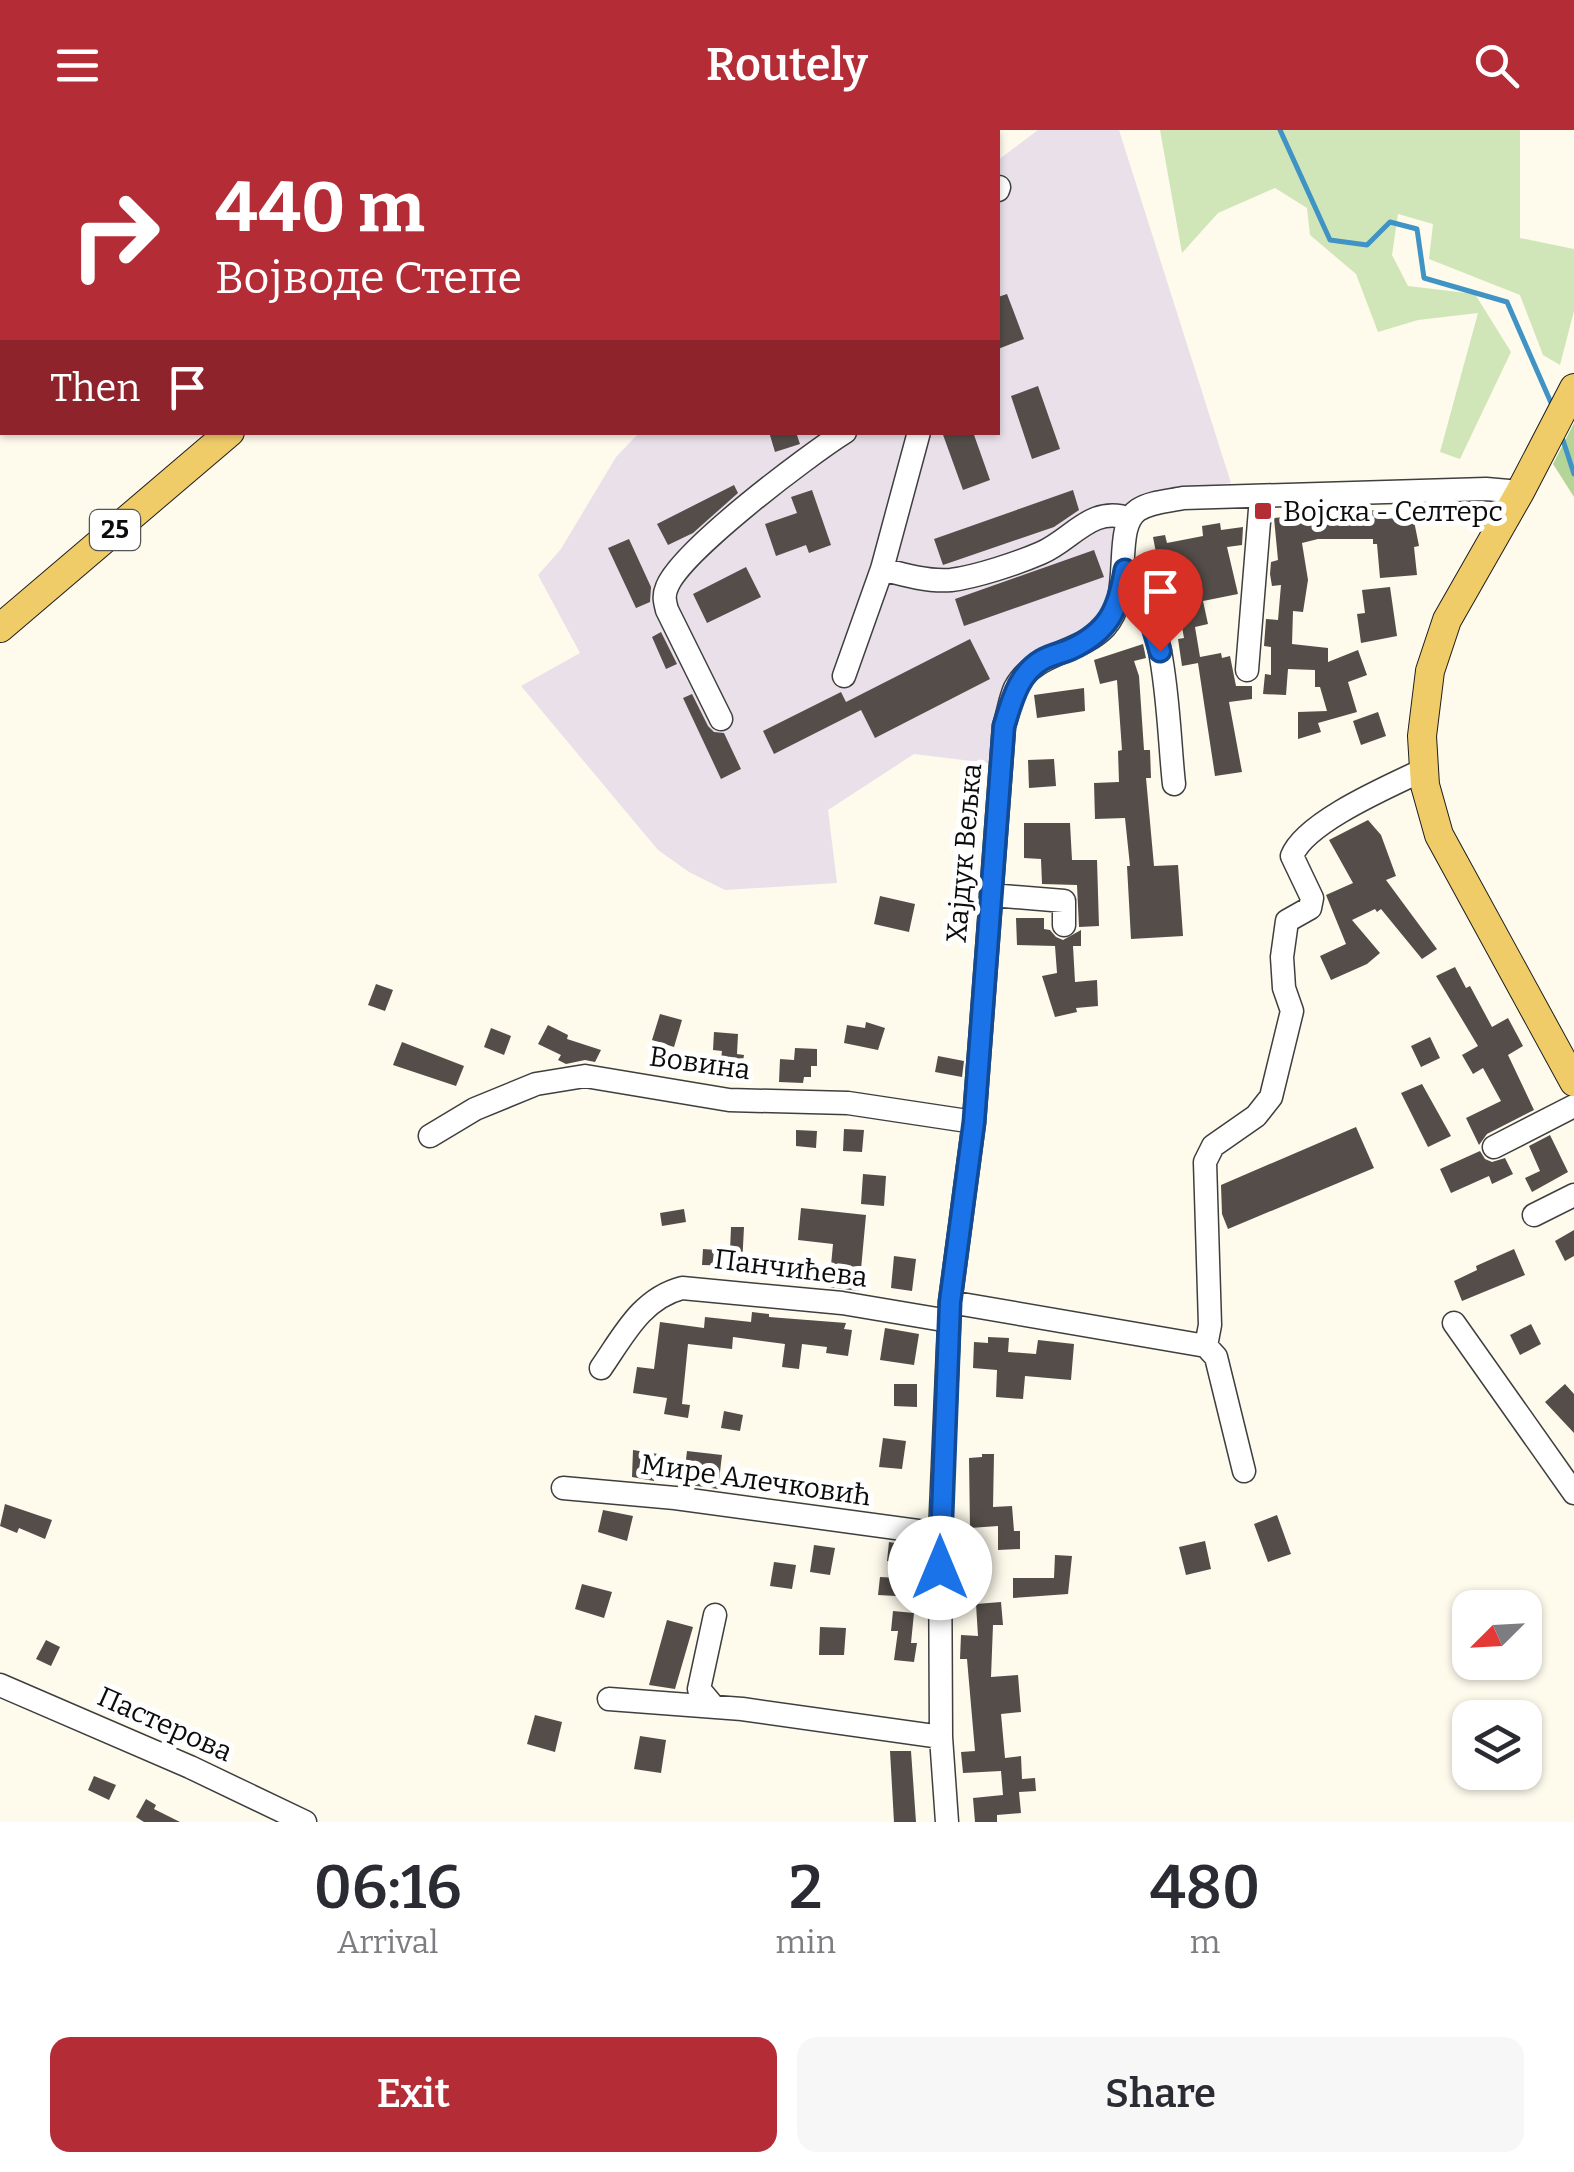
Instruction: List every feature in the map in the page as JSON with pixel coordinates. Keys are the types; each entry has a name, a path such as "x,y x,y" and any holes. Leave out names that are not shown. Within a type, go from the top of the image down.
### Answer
{"main road":[{"path":"1571,394 1458,598 1437,645 1424,702 1423,770 1428,801 1447,852 1574,1082"},
{"name":"25","path":"0,628 226,435"}],"street":[{"path":"722,719 665,604 667,587 690,556 804,460 840,435"},
{"path":"844,676 882,569 918,435"},
{"path":"882,569 952,580 1038,555 1096,517 1113,514 1130,519 1138,510 1183,498 1486,488 1520,492"},
{"path":"1247,670 1261,497"},
{"name":"Хајдук Вељка","path":"948,1822 942,1737 940,1534 950,1311 974,1122 1004,726 1016,687 1040,661 1074,648 1105,627 1120,602 1125,570 1124,534 1130,519"},
{"path":"1125,570 1143,594 1157,636 1174,784"},
{"path":"1244,1471 1216,1357 1206,1346 1210,1325 1205,1162 1213,1146 1256,1116 1271,1097 1292,1012 1284,988 1282,957 1288,921 1310,908 1312,898 1292,856 1296,844 1345,808 1423,770"},
{"path":"990,895 1064,901 1064,925"},
{"name":"Вовина","path":"430,1136 475,1109 536,1084 585,1076 715,1099 848,1103 974,1122"},
{"path":"1494,1147 1574,1106"},
{"path":"1534,1215 1574,1195"},
{"name":"Панчићева","path":"601,1368 644,1307 660,1295 682,1288 950,1311 1206,1346"},
{"path":"1454,1323 1574,1493"},
{"name":"Мире Алечковић","path":"563,1488 675,1498 940,1534"},
{"path":"714,1707 699,1689 715,1615"},
{"name":"Пастерова","path":"0,1685 155,1751 305,1822"},
{"path":"609,1698 714,1707 942,1737"}],"shaded area":[{"path":"1038,130 1119,130 1231,483 1130,499 1117,527 1109,592 1097,621 1064,643 1026,659 1006,681 988,763 914,754 828,810 837,883 725,890 658,850 521,686 580,653 538,575 561,549 616,457 637,435 1000,435 1000,158"}],"green space":[{"path":"1160,130 1520,130 1520,238 1574,249 1574,311 1560,365 1543,355 1520,295 1429,259 1433,224 1398,214 1392,255 1408,286 1475,294 1511,352 1460,459 1440,452 1478,313 1418,320 1378,332 1356,274 1310,235 1307,208 1275,188 1218,213 1182,253"},
{"path":"1574,423 1574,497 1553,464"}],"building":[{"path":"1007,294 1024,339 1000,348 1000,296"},
{"path":"1038,386 1060,449 1032,459 1011,396"},
{"path":"770,435 797,435 800,444 775,452"},
{"path":"943,435 974,435 990,480 963,490"},
{"path":"734,485 738,493 693,533 668,545 657,524"},
{"path":"812,490 831,545 809,553 806,545 776,556 765,524 797,513 791,497"},
{"path":"1073,490 1079,510 1054,527 943,565 934,539"},
{"path":"1354,510 1386,510 1386,519 1413,516 1419,546 1414,547 1417,575 1380,578 1377,544 1373,544 1373,539 1318,539 1302,543 1308,580 1303,612 1293,611 1292,644 1328,648 1328,662 1358,650 1367,675 1348,682 1357,712 1318,723 1321,732 1298,739 1298,712 1327,711 1320,687 1315,687 1315,670 1288,669 1286,695 1263,694 1265,674 1271,675 1271,647 1264,646 1266,619 1278,620 1281,585 1272,586 1270,574 1271,562 1278,560 1274,518 1315,514 1316,518 1354,519"},
{"path":"1220,523 1221,530 1243,527 1242,545 1227,547 1238,594 1203,601 1208,624 1195,627 1200,657 1221,653 1222,658 1230,656 1236,686 1252,686 1252,699 1229,702 1242,772 1215,776 1198,663 1182,666 1178,639 1184,638 1169,556 1157,558 1153,537 1165,535 1167,543 1203,536 1202,526"},
{"path":"629,539 651,587 650,602 636,608 608,548"},
{"path":"1094,550 1104,577 964,626 955,599"},
{"path":"746,567 761,597 707,623 693,594"},
{"path":"1390,587 1397,636 1361,643 1357,614 1365,613 1362,590"},
{"path":"661,632 677,664 666,669 652,637"},
{"path":"970,639 990,679 875,738 861,710 774,754 763,731 841,692 846,702"},
{"path":"1143,644 1146,658 1134,661 1139,676 1144,750 1150,750 1151,778 1146,778 1154,866 1178,865 1183,936 1131,939 1125,818 1095,819 1094,783 1119,782 1118,751 1122,750 1117,680 1100,684 1094,660"},
{"path":"1084,688 1085,711 1037,718 1034,695"},
{"path":"692,694 708,726 714,732 724,733 741,769 721,779 683,698"},
{"path":"1378,712 1386,736 1361,745 1353,721"},
{"path":"1054,759 1056,786 1029,788 1028,760"},
{"path":"1368,820 1381,835 1396,876 1386,880 1437,949 1422,959 1381,909 1375,909 1352,920 1380,953 1367,964 1331,980 1320,956 1346,944 1326,895 1353,883 1329,840"},
{"path":"1024,823 1070,823 1072,860 1097,860 1099,926 1079,927 1077,885 1042,884 1041,859 1024,858"},
{"path":"880,896 915,904 909,932 874,924"},
{"path":"1016,918 1044,918 1044,929 1063,940 1081,930 1081,946 1073,946 1075,982 1097,980 1098,1006 1076,1008 1077,1012 1055,1017 1042,976 1057,973 1055,946 1017,945"},
{"path":"1455,967 1492,1027 1508,1018 1523,1046 1508,1055 1534,1110 1487,1134 1479,1145 1466,1118 1501,1101 1483,1068 1473,1074 1462,1055 1478,1046 1436,976"},
{"path":"376,984 393,990 385,1011 368,1005"},
{"path":"660,1014 682,1020 674,1047 652,1040"},
{"path":"866,1022 885,1028 878,1050 844,1043 847,1025 865,1028"},
{"path":"548,1025 568,1035 567,1039 601,1050 595,1062 566,1064 558,1060 561,1055 538,1044"},
{"path":"491,1028 511,1036 504,1055 484,1047"},
{"path":"714,1032 738,1034 737,1054 744,1055 740,1078 719,1076 722,1051 713,1050"},
{"path":"1430,1037 1440,1058 1421,1067 1411,1046"},
{"path":"402,1042 464,1066 456,1086 393,1065"},
{"path":"795,1048 817,1049 817,1066 811,1066 811,1077 804,1077 803,1083 779,1082 780,1059 794,1060"},
{"path":"938,1056 964,1061 962,1077 935,1072"},
{"path":"1422,1084 1451,1136 1428,1147 1401,1093"},
{"path":"1356,1127 1374,1168 1228,1229 1222,1214 1221,1185"},
{"path":"844,1129 864,1130 862,1152 843,1151"},
{"path":"796,1130 817,1131 816,1148 796,1146"},
{"path":"1550,1135 1568,1172 1532,1192 1525,1178 1540,1171 1529,1146"},
{"path":"1480,1151 1492,1162 1505,1158 1513,1174 1492,1184 1489,1176 1451,1193 1440,1169"},
{"path":"863,1174 886,1176 884,1206 861,1204"},
{"path":"801,1208 866,1215 859,1291 829,1287 833,1244 798,1240"},
{"path":"684,1209 686,1222 662,1226 660,1213"},
{"path":"731,1227 744,1227 742,1266 702,1265 703,1249 730,1251"},
{"path":"1574,1230 1574,1256 1565,1261 1555,1241"},
{"path":"1514,1249 1525,1275 1462,1301 1454,1281"},
{"path":"894,1256 916,1259 912,1291 891,1288"},
{"path":"752,1312 846,1323 844,1329 852,1330 848,1356 826,1353 827,1347 802,1344 799,1369 782,1367 785,1344 733,1337 732,1349 688,1344 682,1404 690,1405 688,1418 664,1414 667,1398 633,1393 637,1367 654,1369 660,1322 704,1328 705,1317 751,1322"},
{"path":"1531,1324 1541,1344 1520,1355 1510,1335"},
{"path":"885,1328 919,1334 914,1365 880,1360"},
{"path":"988,1337 1009,1338 1008,1352 1036,1354 1038,1340 1074,1344 1071,1380 1025,1376 1023,1399 996,1397 997,1370 973,1368 974,1342 988,1343"},
{"path":"894,1384 917,1384 917,1407 894,1406"},
{"path":"1565,1384 1574,1394 1574,1433 1545,1402"},
{"path":"724,1411 743,1415 740,1431 721,1428"},
{"path":"883,1438 906,1441 902,1469 879,1467"},
{"path":"633,1450 658,1454 654,1481 632,1477"},
{"path":"687,1451 722,1455 718,1489 683,1484"},
{"path":"994,1454 993,1507 1012,1506 1014,1531 1020,1531 1020,1549 998,1550 998,1526 970,1528 969,1458"},
{"path":"5,1504 52,1520 45,1539 19,1528 17,1533 0,1526"},
{"path":"603,1510 633,1516 627,1541 598,1532"},
{"path":"1277,1515 1291,1554 1268,1562 1254,1524"},
{"path":"1205,1541 1211,1569 1186,1575 1179,1547"},
{"path":"889,1542 914,1546 913,1563 887,1561"},
{"path":"814,1545 835,1548 830,1575 810,1572"},
{"path":"1055,1555 1072,1556 1068,1594 1013,1598 1013,1578 1054,1578"},
{"path":"774,1562 796,1565 792,1589 770,1586"},
{"path":"880,1577 898,1578 896,1596 878,1595"},
{"path":"582,1584 612,1592 604,1618 575,1609"},
{"path":"1001,1602 1003,1625 993,1625 991,1677 1018,1675 1021,1712 1001,1714 1005,1758 1021,1756 1022,1779 1035,1778 1036,1791 1019,1792 1021,1813 997,1815 997,1822 975,1822 973,1798 1003,1795 1001,1771 963,1773 961,1752 975,1751 967,1659 960,1659 961,1635 978,1636 976,1604"},
{"path":"893,1611 914,1613 914,1662 894,1660 898,1631 891,1631"},
{"path":"667,1620 693,1627 675,1689 649,1685"},
{"path":"820,1627 846,1628 844,1655 819,1655"},
{"path":"46,1640 60,1647 51,1666 36,1659"},
{"path":"535,1715 562,1722 555,1752 527,1744"},
{"path":"640,1736 666,1740 661,1773 634,1769"},
{"path":"890,1751 911,1751 916,1822 894,1822"},
{"path":"94,1776 116,1785 109,1800 88,1790"},
{"path":"146,1799 156,1805 154,1809 180,1822 144,1822 136,1817"}],"waterway":[{"path":"1280,130 1330,240 1367,245 1390,222 1417,229 1424,278 1507,302 1552,405"},
{"path":"1561,434 1574,474"}],"place":[{"name":"Војска - Селтерс","path":"1263,511"}],"route":[{"path":"940,1568 950,1302 974,1122 1004,726 1016,687 1040,661 1074,648 1105,627 1120,602 1125,570 1143,594 1160,651"}]}
